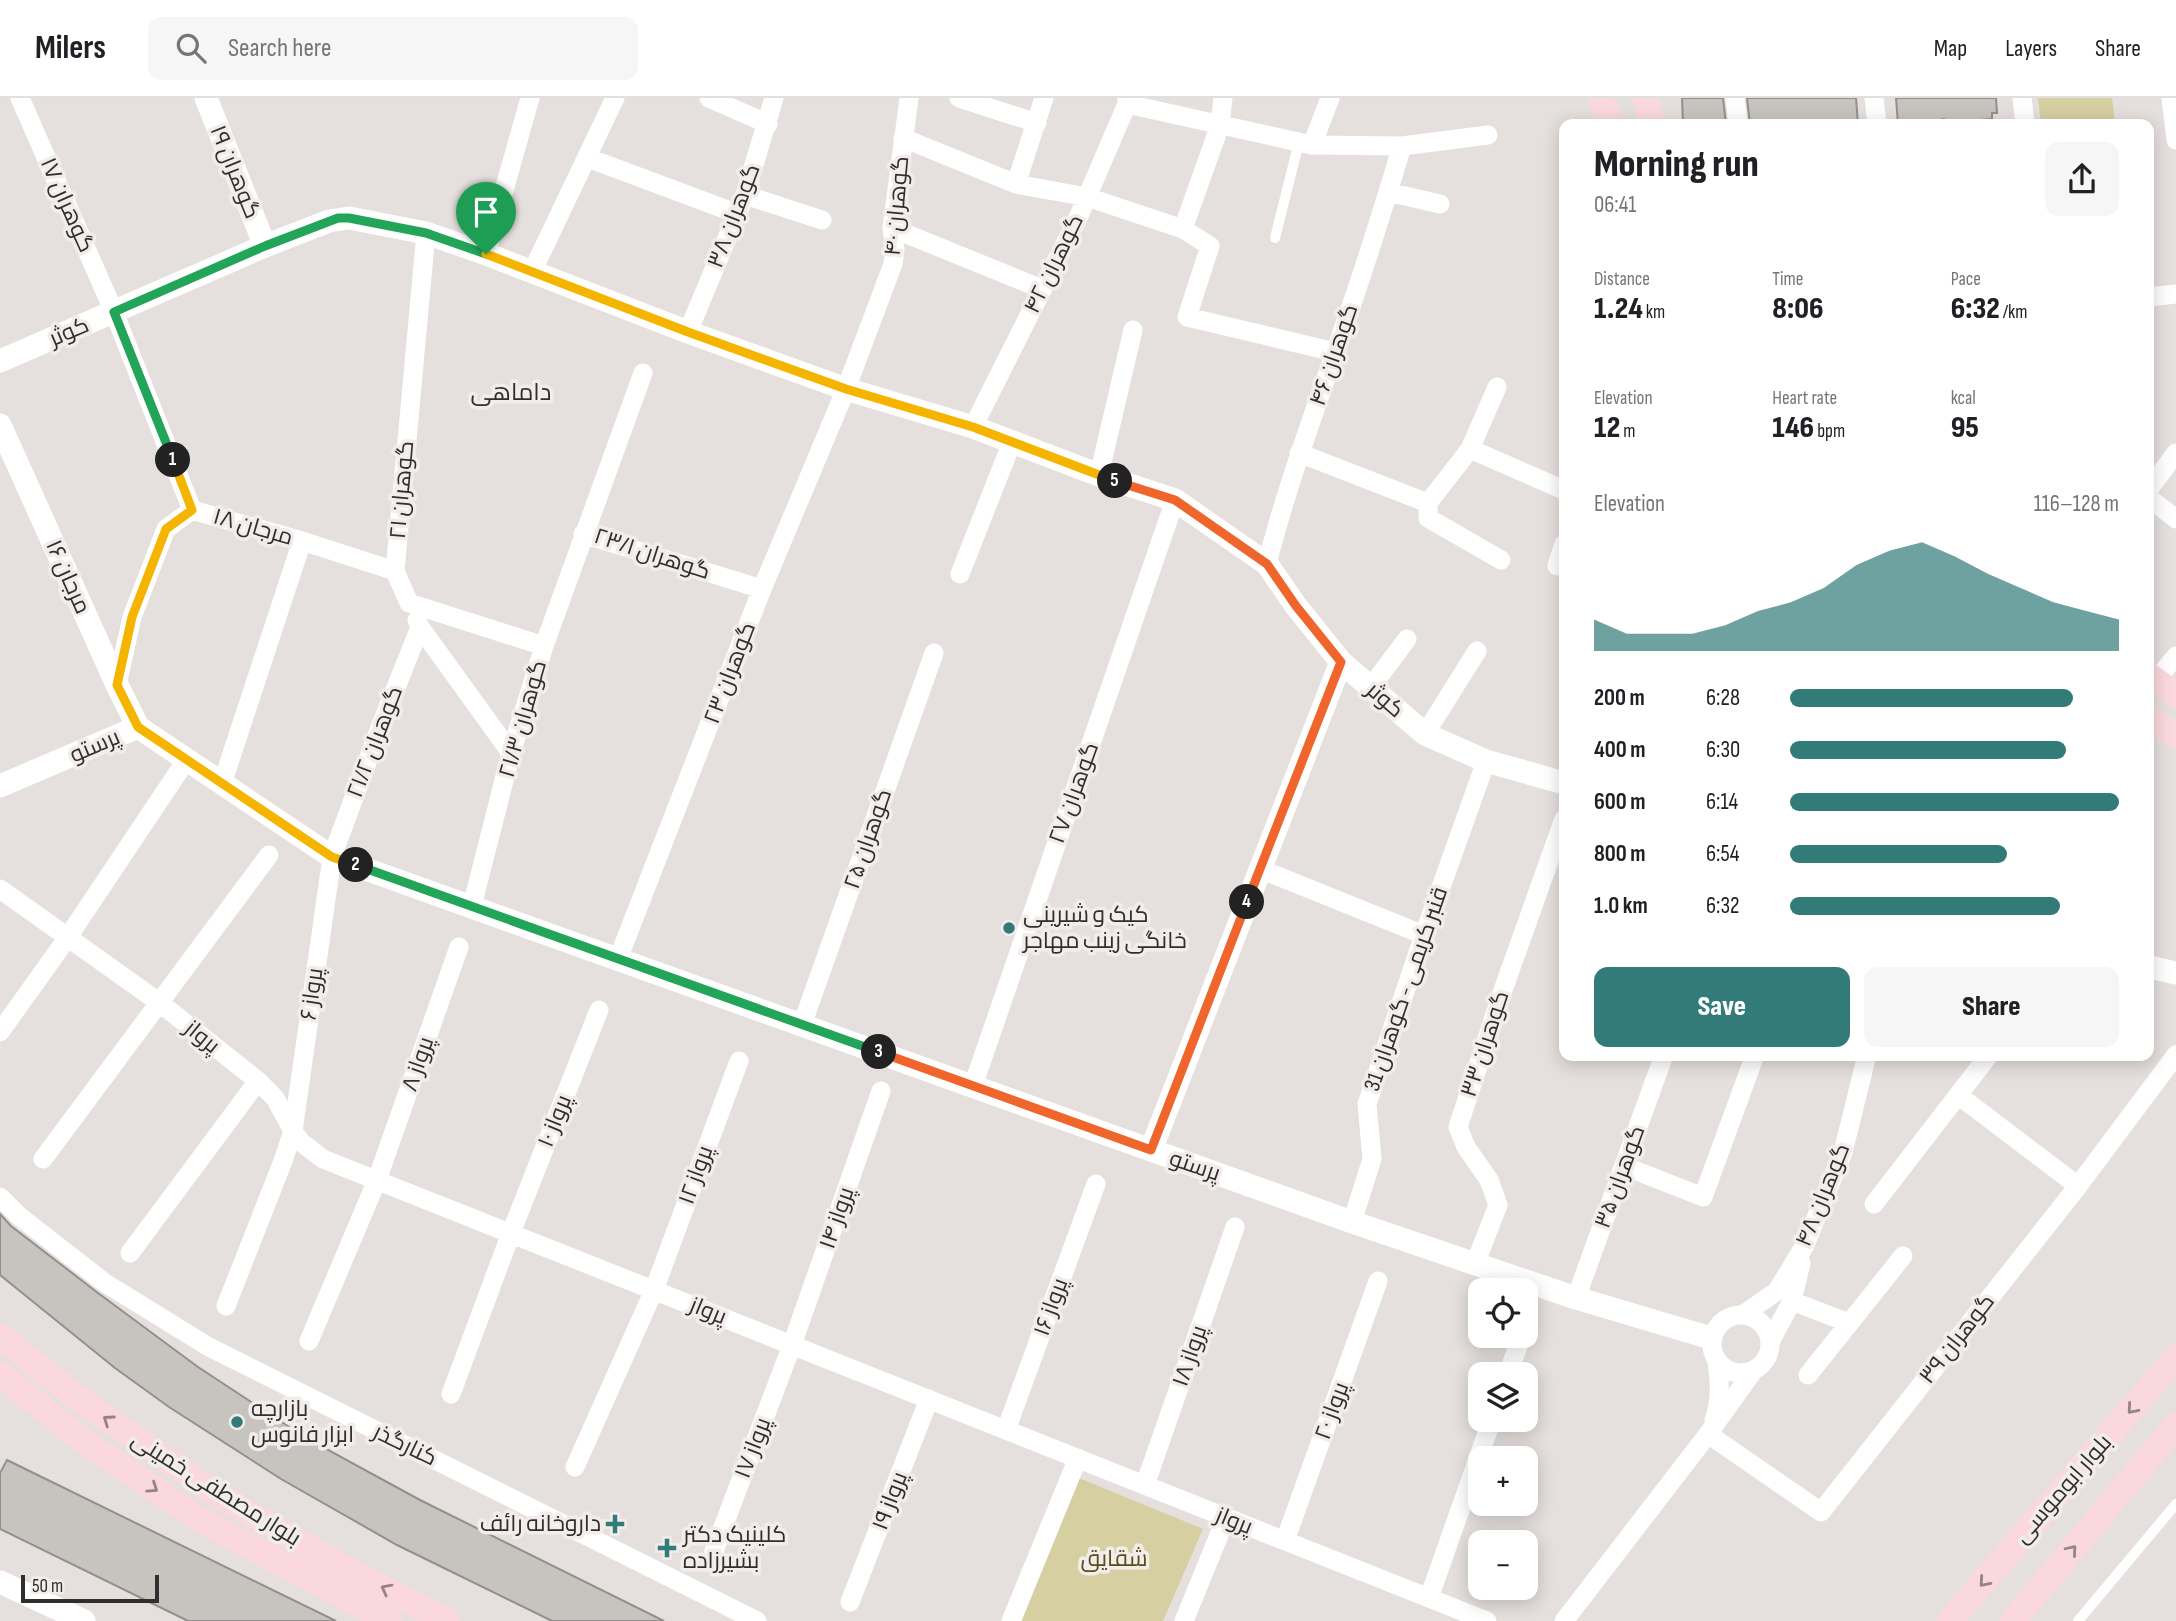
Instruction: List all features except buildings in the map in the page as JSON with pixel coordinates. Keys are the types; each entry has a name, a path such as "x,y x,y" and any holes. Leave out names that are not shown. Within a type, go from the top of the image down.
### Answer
{"main road":[{"path":"1601,98 1609,119"},
{"path":"1644,98 1650,119"},
{"path":"2154,721 2176,735"},
{"name":"بلوار مصطفی خمینی","path":"0,1336 84,1403 213,1492 343,1567 446,1621"},
{"name":"بلوار ابوموسی","path":"1950,1621 2176,1357"},
{"name":"بلوار مصطفی خمینی","path":"0,1374 82,1440 197,1518 389,1621"},
{"name":"بلوار ابوموسی","path":"2013,1621 2176,1425"}],"street":[{"name":"گوهران ۱۷","path":"20,98 114,312"},
{"name":"گوهران ۱۹","path":"206,98 265,246"},
{"path":"486,254 530,98"},
{"path":"532,272 615,98"},
{"path":"709,98 768,124"},
{"name":"گوهران ۳۸","path":"688,332 741,204 774,98"},
{"name":"گوهران ۴۰","path":"846,389 893,264 895,250 892,228 909,98"},
{"path":"959,98 1037,123"},
{"path":"1016,184 1044,98"},
{"path":"1184,229 1220,125 1223,98"},
{"path":"1305,143 1331,98"},
{"path":"1735,98 1737,119"},
{"path":"1874,98 1876,119"},
{"path":"2022,98 2024,119"},
{"path":"2171,98 2176,140"},
{"path":"1127,101 1305,143 1402,146 1488,135"},
{"name":"گوهران ۴۲","path":"973,427 1087,197 1127,101"},
{"path":"903,138 1016,184 1087,197 1184,229 1210,246 1187,317 1335,352"},
{"name":"گوهران ۴۶","path":"1267,564 1299,453 1402,146"},
{"path":"588,158 741,204 822,220"},
{"path":"1388,192 1440,204"},
{"name":"کوثر","path":"0,361 265,246 338,218 426,233 846,389 973,427 1099,475 1175,500 1267,564 1296,606 1341,662 1425,734 1486,761 1559,782"},
{"path":"892,228 1042,289"},
{"name":"گوهران ۲۱","path":"426,233 395,571 420,627 511,753"},
{"path":"2154,296 2176,294"},
{"name":"مرجان ۱۸","path":"114,312 192,510 395,571"},
{"path":"1099,475 1133,330"},
{"name":"گوهران ۲۳/۱","path":"643,373 583,534 762,589"},
{"path":"1497,387 1470,449 1428,503 1428,518 1501,559"},
{"name":"گوهران ۲۳","path":"618,959 762,589 846,389"},
{"name":"مرجان ۱۶","path":"0,425 138,727"},
{"path":"960,574 1012,442"},
{"path":"1470,449 1559,488"},
{"path":"1299,453 1428,503"},
{"path":"2154,482 2176,453"},
{"name":"گوهران ۲۷","path":"972,1086 1175,500"},
{"path":"2154,502 2176,519"},
{"path":"117,685 132,617 166,529 192,510"},
{"name":"گوهران ۲۱/۳","path":"472,906 511,753 583,534"},
{"path":"222,784 302,541"},
{"path":"1557,566 1559,560"},
{"path":"409,603 544,646"},
{"name":"گوهران ۲۱/۲","path":"332,857 420,627"},
{"path":"1371,687 1407,639"},
{"path":"1425,734 1477,651"},
{"name":"گوهران ۲۵","path":"802,1025 934,653"},
{"path":"2160,684 2176,656"},
{"path":"1151,1150 1341,662"},
{"name":"پرستو","path":"0,786 138,727 332,857 1352,1222 1576,1298 1712,1338"},
{"path":"0,1032 68,937 187,760"},
{"name":"قنبر کریمی - گوهران 31","path":"1352,1222 1372,1158 1367,1104 1486,761"},
{"name":"گوهران ۳۳","path":"1475,1264 1498,1205 1489,1180 1466,1147 1458,1127 1559,833"},
{"path":"44,1159 269,855"},
{"name":"پرواز ۶","path":"226,1306 293,1131 332,857"},
{"path":"1260,869 1424,935"},
{"name":"پرواز","path":"0,889 160,1003 258,1081 275,1098 301,1142 323,1159 1487,1621"},
{"name":"پرواز ۸","path":"309,1341 377,1180 459,947"},
{"path":"2154,968 2176,973"},
{"name":"پرواز ۱۰","path":"451,1394 599,1010"},
{"name":"گوهران ۳۹","path":"1708,1434 1821,1512 2078,1186 2176,1055"},
{"name":"پرواز ۱۲","path":"575,1467 654,1290 739,1061"},
{"name":"گوهران ۳۵","path":"1576,1298 1662,1061"},
{"path":"1624,1166 1703,1197 1753,1061"},
{"name":"گوهران ۴۸","path":"1744,1314 1777,1291 1805,1245 1843,1152 1866,1061"},
{"path":"1874,1204 1984,1061"},
{"path":"130,1253 258,1081"},
{"name":"پرواز ۱۴","path":"792,1345 881,1091"},
{"path":"1958,1095 2078,1186"},
{"name":"پرواز ۱۶","path":"1006,1430 1096,1184"},
{"name":"کنارگذر","path":"0,1197 19,1216 105,1283 209,1347 757,1621"},
{"name":"پرواز ۱۸","path":"1145,1485 1235,1227"},
{"path":"1564,1621 1754,1370 1766,1358 1770,1342 1792,1301 1805,1245"},
{"path":"1808,1375 1903,1256"},
{"name":"پرواز ۲۰","path":"1285,1541 1378,1281"},
{"path":"1792,1301 1849,1323"},
{"path":"1708,1434 1718,1409 1720,1386 1717,1362 1712,1351 1712,1338 1718,1325 1730,1316 1744,1314 1754,1317 1768,1332 1770,1342"},
{"name":"پرواز ۱۷","path":"714,1551 792,1345"},
{"path":"1717,1362 1728,1371 1741,1373 1754,1370"},
{"name":"پرواز ۱۹","path":"850,1602 929,1399"},
{"path":"1429,1598 1487,1432"},
{"path":"1011,1621 1078,1458"},
{"path":"1184,1621 1226,1518"},
{"path":"0,1582 84,1621"}],"lane":[{"path":"1275,238 1305,143"},
{"path":"2078,1621 2176,1504"}],"green space":[{"path":"2038,98 2112,98 2114,119 2040,119"},
{"name":"شقایق","path":"1079,1478 1203,1529 1163,1621 1022,1621"}],"place":[{"name":"کیک و شیرینی خانگی زینب مهاجر","path":"1009,928"},
{"name":"بازارچه ابزار فانوس","path":"237,1422"},
{"name":"داروخانه رائف","path":"615,1524"},
{"name":"کلینیک دکتر بشیرزاده","path":"667,1548"}],"district":[{"name":"داماهی","path":"511,392"}],"route":[{"path":"338,218 426,233 486,254 688,332 846,389 973,427 1099,475 1175,500 1267,564 1296,606 1341,662 1151,1150 332,857 138,727 117,685 132,617 166,529 192,510 114,312 265,246 338,218"}]}
